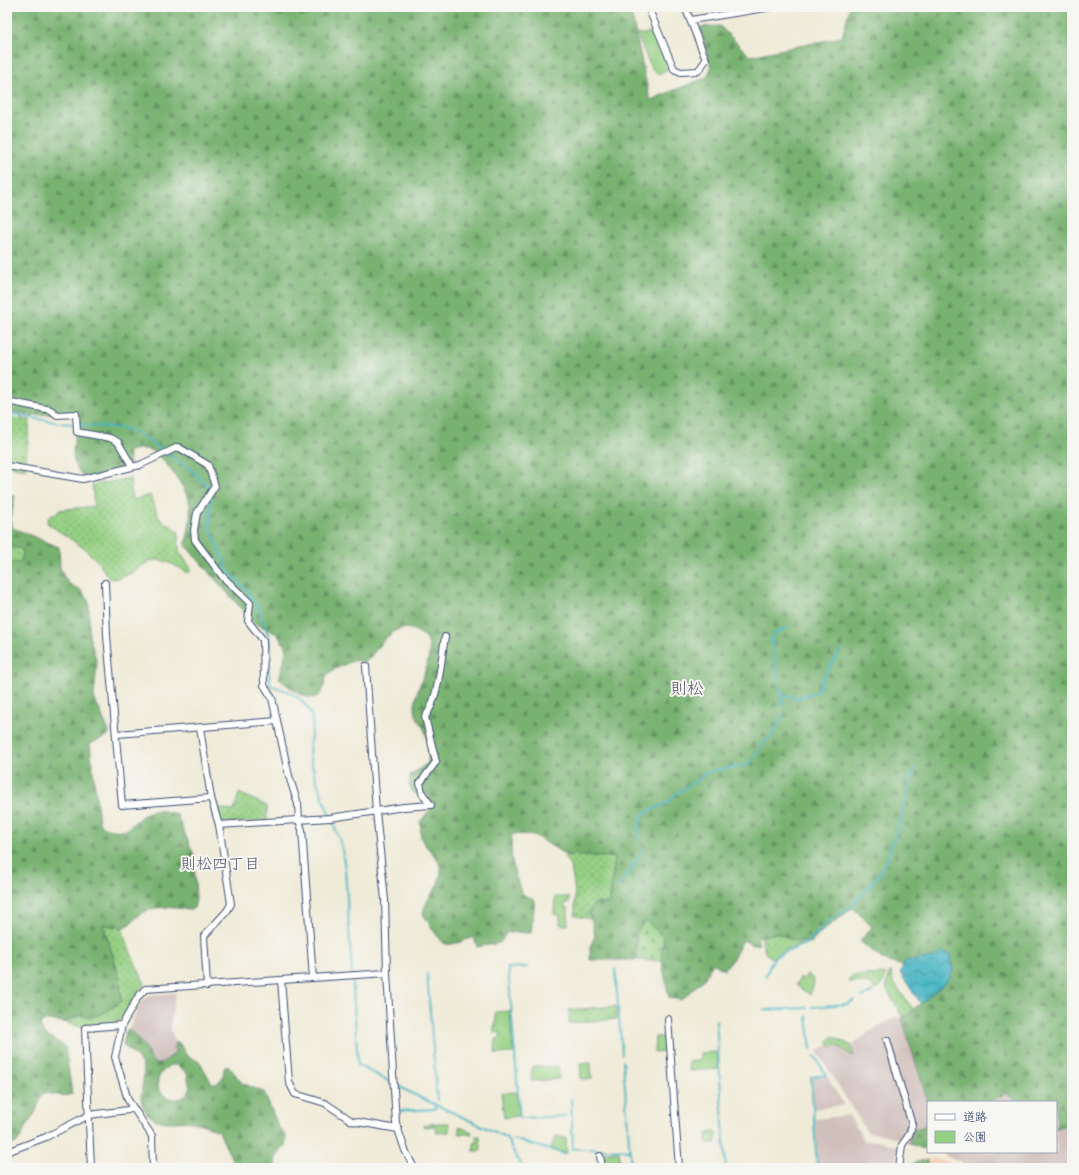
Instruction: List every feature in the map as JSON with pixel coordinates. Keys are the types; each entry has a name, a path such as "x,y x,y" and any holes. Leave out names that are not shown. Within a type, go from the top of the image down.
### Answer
{"street":[{"path":"648,7 674,68 681,72 698,71 706,60 686,7"},
{"path":"691,20 772,7"},
{"path":"7,401 51,410 57,416 76,414 77,432 110,438 118,442 132,466"},
{"path":"7,466 82,479 155,459 178,447 208,465 215,486 197,512 194,530 195,540 222,576 250,603 248,621 263,640 264,685 272,698 289,776 298,804 299,820 302,830 313,978"},
{"path":"105,583 107,636 117,734 122,805 211,798"},
{"path":"219,825 299,820 431,805 422,793 420,783 436,762 425,717 429,712 434,695 445,637"},
{"path":"366,666 376,812 385,900 386,973 396,1123 404,1150 414,1168"},
{"path":"117,734 277,721"},
{"path":"200,728 211,798 219,825 231,904 204,936 207,986"},
{"path":"153,1168 152,1136 132,1108 120,1078 115,1057 122,1025 138,997 145,989 386,973"},
{"path":"281,980 289,1082 296,1094 325,1103 352,1121 398,1129"},
{"path":"668,1019 679,1168"},
{"path":"91,1168 85,1028 122,1025"},
{"path":"887,1040 912,1125 909,1135 902,1146 899,1168"},
{"path":"7,1152 46,1137 89,1115 128,1110 132,1108"},
{"path":"600,1156 602,1168"}],"shaded area":[{"path":"176,993 170,1025 176,1051 162,1063 156,1064 153,1062 144,1046 129,1029 141,1002 149,995"},
{"path":"906,1016 902,1019 928,1101 927,1122 923,1127 914,1129 909,1143 890,1136 867,1132 817,1051 829,1045 831,1047 837,1045 854,1054 851,1047 869,1032 895,1017"},
{"path":"826,1075 844,1105 814,1109 812,1078"},
{"path":"1006,1093 1015,1101 991,1101"},
{"path":"968,1099 991,1101 952,1101"},
{"path":"849,1115 865,1141 880,1141 897,1147 898,1161 894,1165 851,1168 818,1168 815,1119"},
{"path":"1066,1126 1070,1127 1072,1131 1072,1167 969,1168 959,1161 945,1156 946,1153 1057,1153 1057,1129"},
{"path":"927,1159 937,1159 955,1165 959,1168 927,1168"}],"green space":[{"path":"7,7 630,7 650,100 707,77 711,68 700,27 720,26 750,56 842,37 850,7 898,7 905,13 929,7 1072,7 1072,1131 1067,1126 1057,1129 1057,1101 1015,1101 1006,1093 991,1101 968,1099 957,1101 928,1101 902,1019 949,979 953,970 950,960 935,958 905,961 903,966 883,960 860,941 872,927 853,908 822,931 811,943 803,940 799,942 776,933 757,937 759,944 753,945 743,940 734,957 724,970 713,963 704,979 682,1000 669,998 662,962 663,936 636,934 636,960 590,960 590,947 595,936 591,917 588,914 594,903 609,904 615,857 566,855 534,835 512,834 511,850 519,886 522,894 535,900 531,933 507,932 500,943 477,947 474,937 453,944 444,943 423,914 426,903 438,884 441,872 439,862 421,838 420,822 431,808 428,793 413,793 409,784 410,775 428,763 428,744 426,735 415,711 416,698 429,655 429,645 425,637 416,631 407,628 393,632 365,663 352,661 328,674 322,692 317,696 312,698 300,694 279,679 287,649 277,634 253,622 185,545 188,535 190,505 185,491 174,474 155,453 148,449 128,451 131,469 102,478 87,480 78,470 73,455 77,426 77,413 31,415 7,411"},
{"path":"654,30 670,67 660,74 652,70 637,34 645,34"},
{"path":"7,417 30,420 25,469 7,466"},
{"path":"130,478 132,500 150,495 159,518 178,531 179,551 192,570 188,573 176,566 155,560 146,563 124,576 109,579 98,562 85,549 47,523 48,518 59,510 94,506 92,485"},
{"path":"7,495 15,496 11,520 13,528 59,547 60,567 63,575 69,584 81,590 89,602 89,636 97,663 94,697 109,732 108,736 90,744 99,822 107,829 125,831 148,812 160,810 177,815 194,855 196,899 194,908 190,910 169,907 156,908 143,913 122,928 103,924 119,976 122,1001 103,1014 97,1016 87,1017 81,1015 63,1022 46,1020 41,1022 40,1026 44,1034 65,1046 72,1094 63,1096 45,1093 41,1097 36,1111 15,1144 10,1143 7,1115 7,562 20,563 23,554 22,549 7,546"},
{"path":"7,546 22,549 23,554 20,563 7,562"},
{"path":"239,793 267,806 267,821 220,823 218,808 234,811"},
{"path":"566,855 615,857 609,904 591,917 591,919 575,916 573,877 568,862 564,857"},
{"path":"555,897 569,897 569,902 565,903 565,908 568,908 568,925 560,925 560,915 554,914"},
{"path":"644,922 648,923 663,936 662,961 636,960 636,934"},
{"path":"103,924 122,928 130,951 145,984 120,1021 81,1027 63,1022 81,1015 119,976"},
{"path":"776,933 799,942 803,940 807,941 778,953 772,958 766,954 760,936"},
{"path":"889,972 891,972 893,982 914,1010 906,1016 902,1016 886,988"},
{"path":"807,974 813,979 814,983 810,995 796,985 800,978 803,980"},
{"path":"885,974 882,984 874,990 873,986 866,982 848,982 852,976"},
{"path":"616,1006 617,1019 569,1023 569,1010"},
{"path":"510,1011 513,1053 495,1054 496,1039 500,1039 500,1032 494,1033 494,1026 496,1025 495,1012"},
{"path":"129,1029 144,1046 153,1062 156,1064 162,1063 175,1053 175,1042 180,1044 187,1056 200,1062 212,1084 216,1084 223,1078 224,1068 228,1065 242,1083 264,1092 278,1126 286,1137 285,1147 275,1156 276,1168 236,1168 219,1132 216,1130 193,1122 164,1122 149,1115 144,1109 141,1096 143,1077 142,1065 123,1045 126,1031","holes":["170,1065 177,1065 187,1073 190,1089 185,1096 178,1099 164,1095 159,1089 158,1082 161,1074"]},
{"path":"833,1036 852,1046 854,1055 853,1056 837,1045 831,1047 828,1041"},
{"path":"655,1037 666,1037 667,1051 654,1052"},
{"path":"717,1052 718,1069 689,1071 688,1061 700,1060 700,1053"},
{"path":"580,1063 591,1063 592,1079 581,1079"},
{"path":"558,1066 559,1079 531,1081 532,1067"},
{"path":"516,1092 518,1116 504,1118 501,1093"},
{"path":"927,1122 927,1146 924,1150 909,1143 914,1129 923,1127"},
{"path":"449,1123 449,1132 437,1133 436,1126 424,1127 423,1125"},
{"path":"459,1127 471,1131 472,1134 459,1134"},
{"path":"710,1131 714,1131 717,1134 715,1143 707,1143 707,1134 710,1134"},
{"path":"476,1136 480,1136 481,1151 474,1151 474,1143 477,1143"},
{"path":"555,1136 566,1138 567,1153 551,1149"},
{"path":"619,1151 620,1163 604,1164 603,1153"},
{"path":"927,1159 927,1168 906,1168 906,1166"}],"water":[{"path":"940,952 952,955 950,960 953,970 949,979 921,1004 900,973 905,961 935,958"}],"waterway":[{"path":"7,413 60,423 122,428 136,432 191,470 212,490"},
{"path":"211,495 210,527 217,545 228,571 245,589 258,607 270,640 268,668 271,686 293,694 303,702 312,717 312,729 309,746 310,757 320,790 341,844 345,868 358,1065 421,1098 506,1137 522,1168"},
{"path":"783,705 771,638 775,633 787,628"},
{"path":"782,696 790,696 794,699 817,692 825,674 841,650"},
{"path":"639,839 638,829 643,814 669,802 676,794 710,771 744,766 750,763 761,746 773,734 783,715"},
{"path":"765,977 774,957 807,943 829,921 852,906 880,873 887,859 901,818 914,768"},
{"path":"618,887 641,854 641,848"},
{"path":"527,967 508,968 520,1118 565,1116"},
{"path":"615,969 622,1054"},
{"path":"427,974 437,1100"},
{"path":"862,997 874,991"},
{"path":"812,1007 847,1004 855,1000"},
{"path":"764,1010 807,1008"},
{"path":"807,1016 811,1049"},
{"path":"716,1020 726,1168"},
{"path":"815,1056 826,1075 811,1077 817,1168"},
{"path":"623,1061 631,1168"},
{"path":"571,1099 573,1149 597,1149"},
{"path":"400,1111 435,1109 436,1105"},
{"path":"512,1139 565,1154"},
{"path":"602,1149 630,1150"}],"district":[{"name":"則松","path":"687,688"},
{"name":"則松四丁目","path":"220,863"}]}
